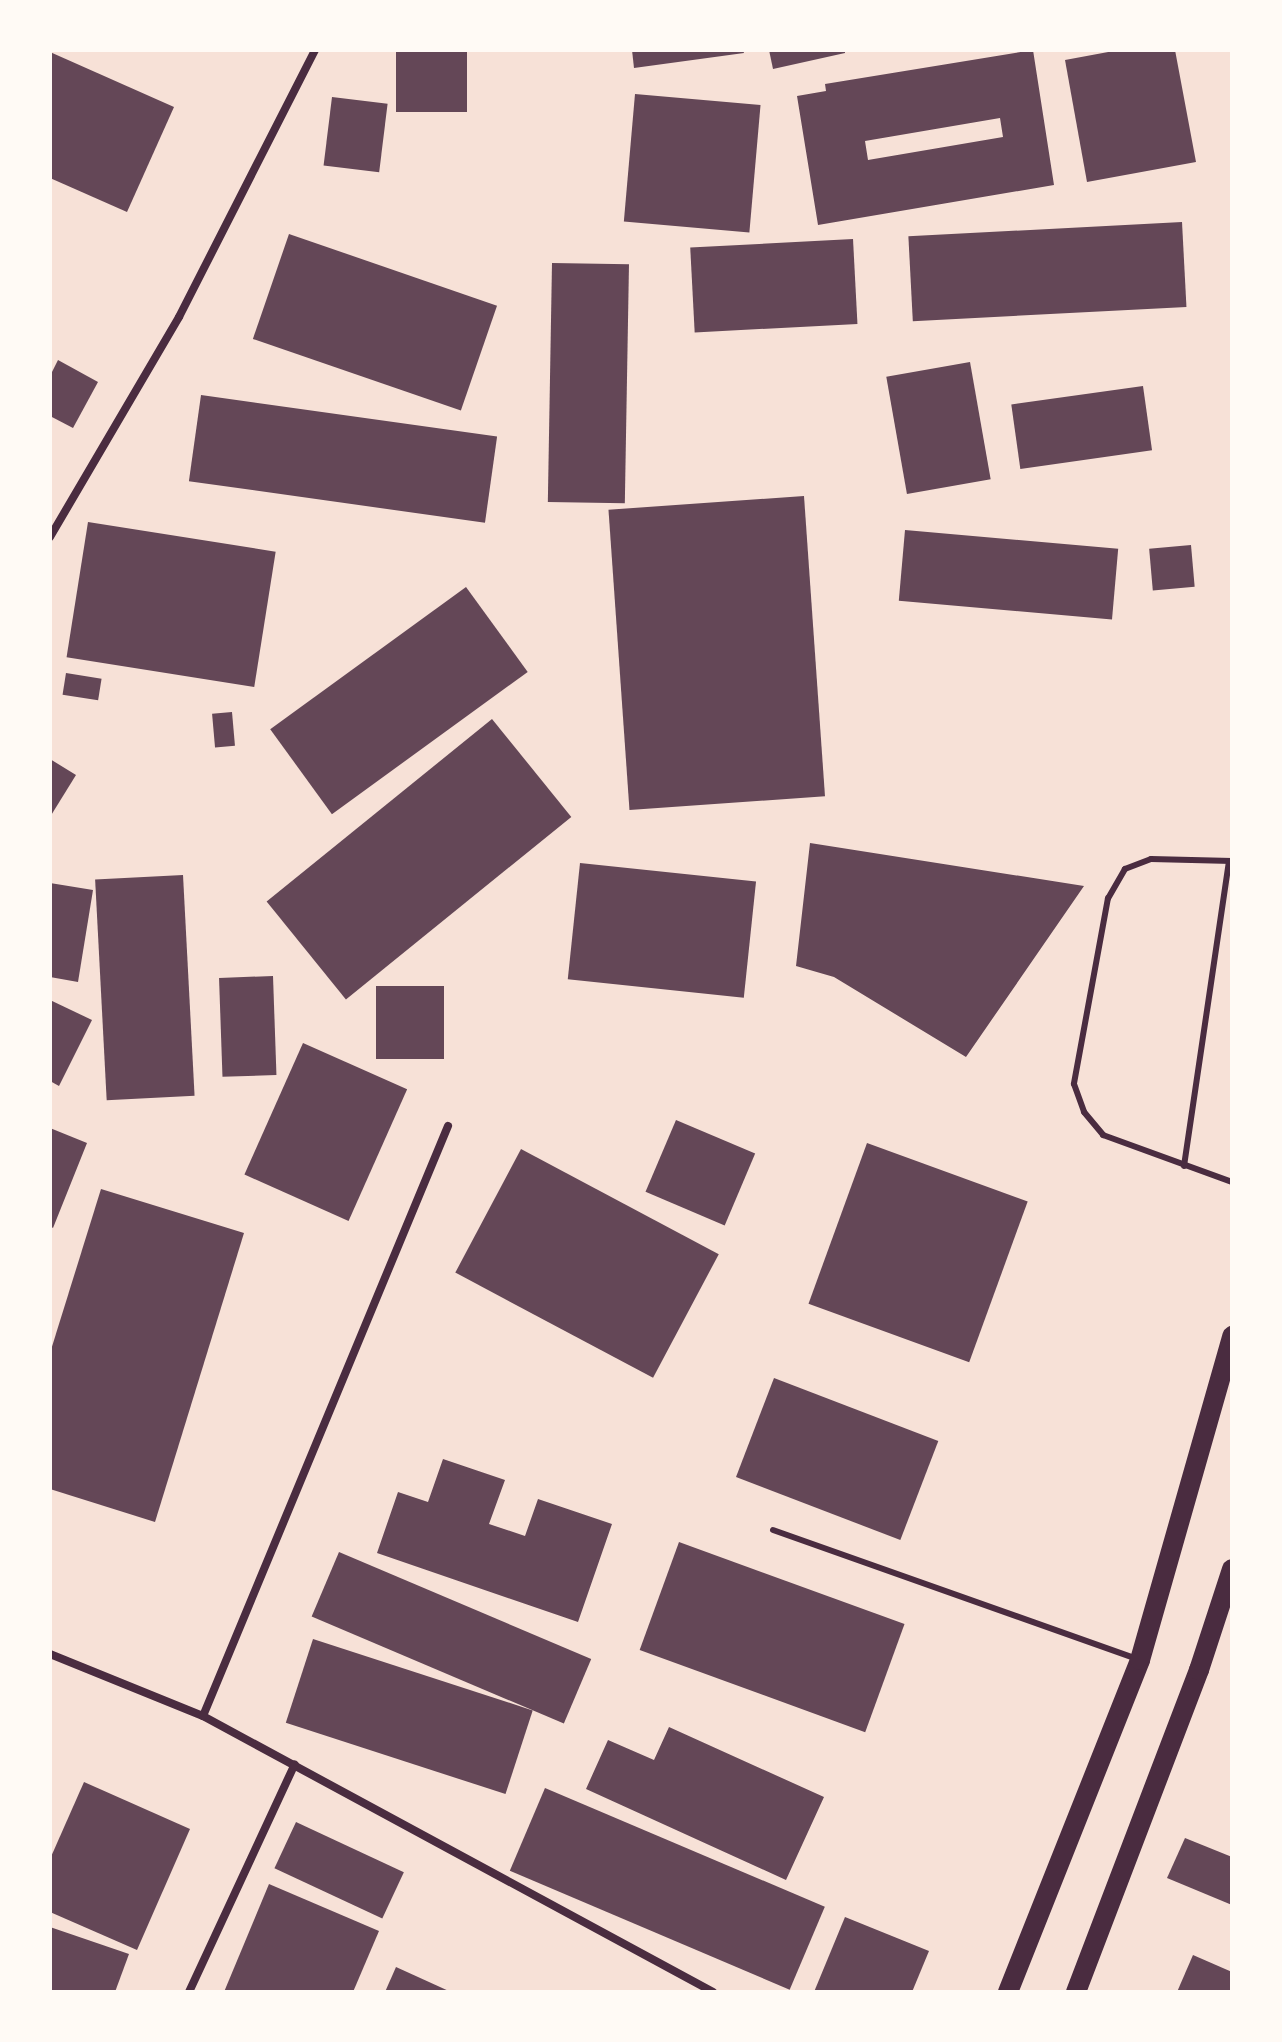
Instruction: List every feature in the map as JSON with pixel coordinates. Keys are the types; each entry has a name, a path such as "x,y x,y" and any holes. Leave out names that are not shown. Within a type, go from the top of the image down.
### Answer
{"main road":[{"path":"1008,1992 1140,1660 1232,1336"},
{"path":"1076,1992 1199,1670 1232,1569"}],"street":[{"path":"50,537 179,317 315,50"},
{"path":"203,1716 448,1126"},
{"path":"50,1654 203,1716 713,1992"},
{"path":"189,1992 295,1764"}],"lane":[{"path":"1184,1166 1231,861 1151,859 1125,869 1108,898 1074,1084 1084,1112 1103,1135 1184,1166 1232,1182"},
{"path":"773,1530 1140,1660"}],"building":[{"path":"396,50 467,50 467,112 396,112"},
{"path":"632,50 743,50 744,53 634,68"},
{"path":"769,50 845,50 845,53 773,69"},
{"path":"1033,50 1054,185 818,225 797,96 826,91 825,84","holes":["1000,118 1003,137 868,160 865,141"]},
{"path":"1119,50 1175,50 1196,162 1087,182 1065,60"},
{"path":"50,52 174,107 127,212 50,178"},
{"path":"635,94 761,105 749,232 624,222"},
{"path":"332,97 388,104 379,172 324,165"},
{"path":"1182,222 1186,307 913,321 908,236"},
{"path":"289,234 497,306 461,411 253,339"},
{"path":"853,239 857,324 695,332 690,248"},
{"path":"552,263 629,264 625,503 548,502"},
{"path":"58,360 98,382 73,428 50,416 50,376"},
{"path":"970,362 991,479 907,494 886,377"},
{"path":"1143,386 1152,450 1020,469 1011,405"},
{"path":"201,395 497,437 485,523 189,481"},
{"path":"804,496 825,796 629,810 608,510"},
{"path":"88,522 276,552 254,687 67,657"},
{"path":"905,530 1118,549 1112,619 899,601"},
{"path":"1191,545 1195,587 1153,591 1149,549"},
{"path":"466,587 528,672 332,814 270,729"},
{"path":"66,673 102,679 98,700 63,695"},
{"path":"232,712 235,746 215,748 212,714"},
{"path":"492,719 571,817 346,999 267,902"},
{"path":"50,759 76,775 50,817"},
{"path":"810,843 1084,886 966,1057 834,977 796,966"},
{"path":"580,863 756,882 744,998 568,979"},
{"path":"183,875 195,1096 107,1100 95,880"},
{"path":"50,883 93,890 78,982 50,977"},
{"path":"273,976 276,1075 222,1077 219,978"},
{"path":"376,986 444,986 444,1059 376,1059"},
{"path":"50,1000 92,1020 59,1086 50,1081"},
{"path":"303,1043 407,1089 349,1221 244,1175"},
{"path":"676,1120 755,1154 725,1225 646,1192"},
{"path":"50,1128 87,1143 53,1228 50,1226"},
{"path":"867,1143 1028,1201 969,1362 809,1304"},
{"path":"521,1149 719,1254 653,1378 455,1273"},
{"path":"101,1189 244,1233 155,1522 50,1489 50,1353"},
{"path":"774,1378 938,1441 900,1540 736,1477"},
{"path":"443,1459 505,1480 489,1524 525,1536 538,1499 612,1524 578,1622 377,1553 398,1492 428,1502"},
{"path":"679,1542 905,1624 865,1732 640,1650"},
{"path":"339,1552 591,1659 564,1723 312,1616"},
{"path":"313,1639 533,1710 506,1794 286,1723"},
{"path":"669,1727 824,1797 786,1880 586,1789 608,1740 654,1760"},
{"path":"84,1782 190,1829 137,1950 50,1912 50,1859"},
{"path":"545,1788 825,1907 790,1990 510,1871"},
{"path":"296,1822 404,1872 382,1919 274,1868"},
{"path":"1185,1838 1232,1857 1232,1905 1167,1878"},
{"path":"269,1884 379,1931 353,1992 224,1992"},
{"path":"845,1917 929,1951 912,1992 814,1992"},
{"path":"50,1927 129,1954 115,1992 50,1992"},
{"path":"1193,1955 1232,1972 1232,1992 1177,1992"},
{"path":"396,1967 451,1992 385,1992"}]}
